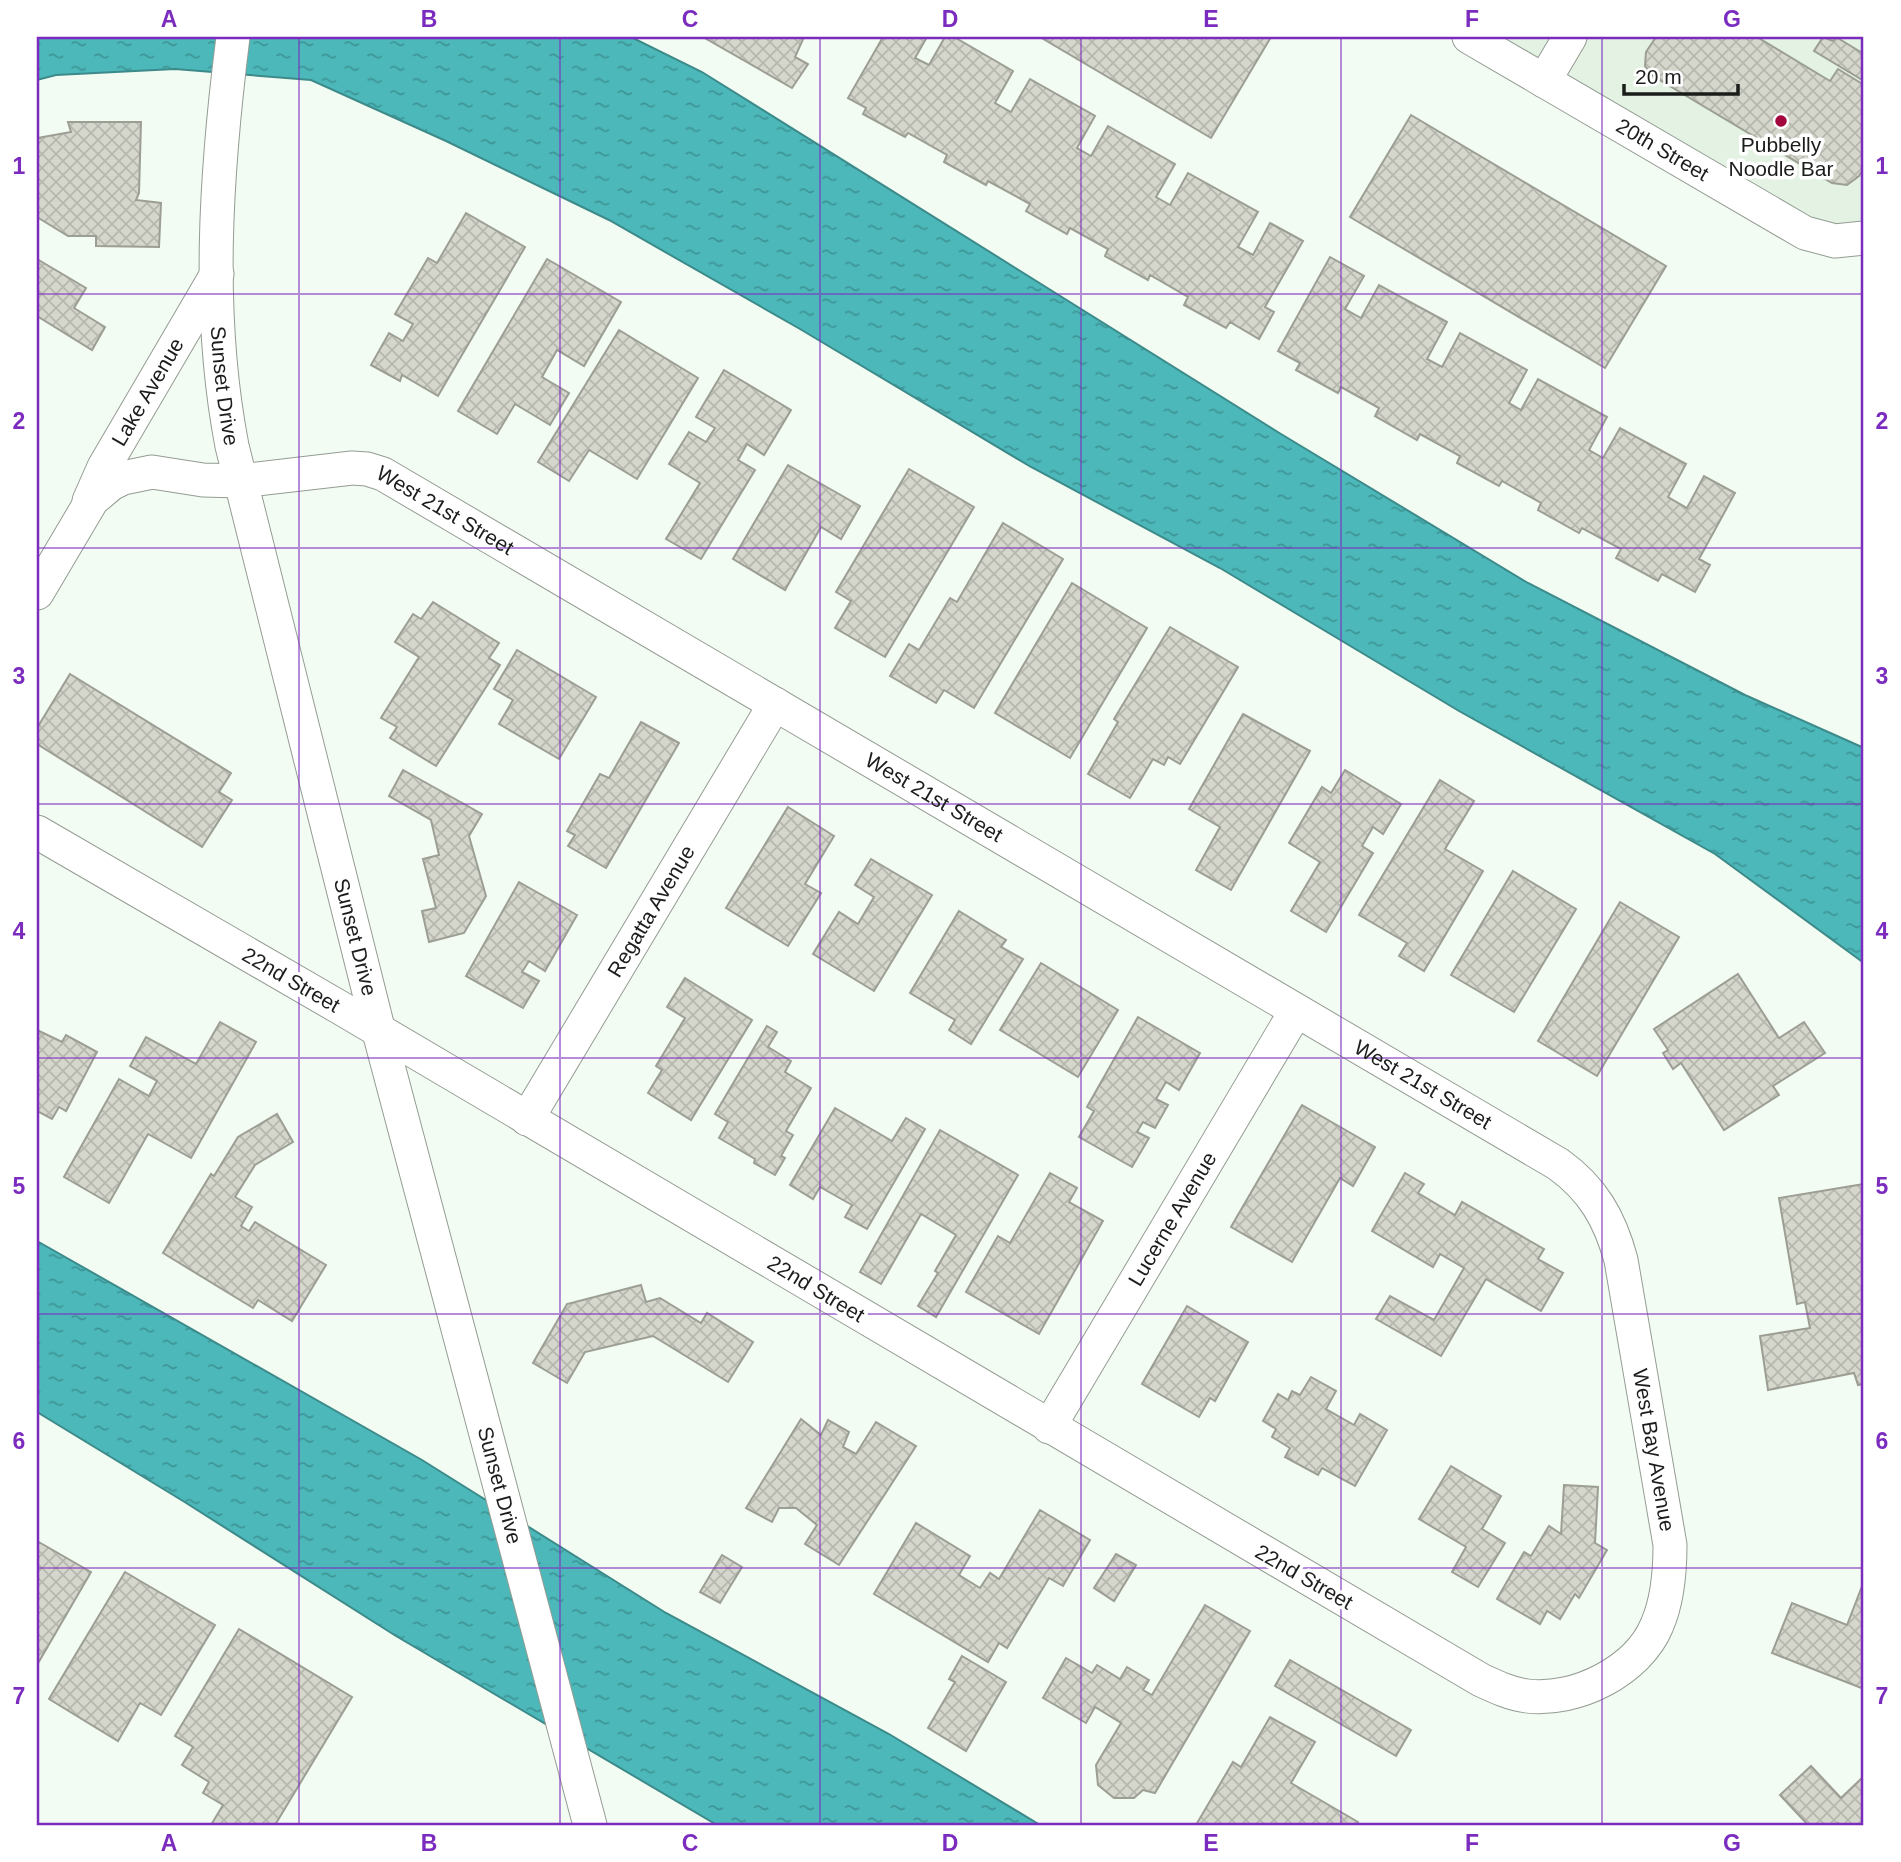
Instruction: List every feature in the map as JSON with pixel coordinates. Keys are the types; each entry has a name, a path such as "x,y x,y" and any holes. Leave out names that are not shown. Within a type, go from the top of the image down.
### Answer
{"street":[{"name":"Sunset Drive","path":"233,37 226,89 217,274 223,400 240,481 379,1032 590,1825"},
{"name":"20th Street","path":"1469,37 1805,233 1835,241 1864,238"},
{"path":"1544,81 1570,37"},
{"name":"Lake Avenue","path":"84,512 104,467 217,274"},
{"name":"West 21st Street","path":"240,481 337,468 367,469 383,474 1558,1164 1588,1189 1600,1206"},
{"name":"Lake Avenue","path":"37,593 92,500 111,484 152,472 213,481 240,481"},
{"name":"Regatta Avenue","path":"527,1119 775,704"},
{"name":"22nd Street","path":"37,832 1490,1684 1514,1694 1530,1696 1567,1693 1607,1679"},
{"name":"Lucerne Avenue","path":"1049,1427 1296,1011"},
{"name":"West Bay Avenue","path":"1600,1206 1612,1228 1621,1260 1670,1545 1668,1587 1658,1625 1636,1656 1607,1679"}],"shaded area":[{"path":"1501,37 1864,37 1864,222 1844,228 1804,219"}],"water":[{"path":"37,37 631,37 702,72 1281,434 1528,583 1745,695 1864,748 1864,963 1715,854 1459,711 1220,568 1031,467 800,329 609,220 446,141 311,80 175,69 56,75 37,80"},
{"path":"37,1241 422,1460 666,1613 889,1734 1040,1825 717,1825 396,1636 37,1412"}],"building":[{"path":"703,37 804,37 795,57 808,64 792,88"},
{"path":"883,37 927,37 915,58 929,65 945,37 954,37 1013,71 995,103 1011,112 1030,79 1095,116 1077,148 1091,156 1108,126 1175,164 1156,197 1170,205 1188,173 1258,212 1238,247 1253,255 1270,223 1303,241 1265,307 1274,312 1259,339 1230,322 1226,328 1184,305 1188,297 1150,275 1148,280 1105,256 1108,249 1070,228 1067,234 1026,211 1030,204 988,181 986,185 944,162 947,155 908,133 905,137 863,114 866,108 848,98"},
{"path":"1040,37 1271,37 1211,138"},
{"path":"1656,37 1757,37 1830,81 1838,69 1864,85 1864,168 1859,176 1847,185 1832,183 1653,76 1645,66 1646,52"},
{"path":"1823,37 1833,41 1836,37 1864,54 1864,81 1814,51"},
{"path":"1411,115 1666,266 1605,368 1350,217"},
{"path":"68,122 141,122 139,193 136,200 161,203 159,247 96,246 96,236 68,236 37,217 37,138 71,132"},
{"path":"466,213 525,247 438,396 402,375 400,381 371,365 389,333 403,341 413,324 395,314 428,258 437,263"},
{"path":"1330,257 1364,276 1345,309 1361,318 1379,285 1447,322 1427,359 1442,367 1460,333 1527,370 1509,403 1521,410 1538,379 1607,417 1589,450 1603,458 1620,428 1686,464 1668,497 1687,508 1704,476 1735,493 1699,559 1710,565 1695,592 1662,574 1658,581 1616,558 1621,549 1582,528 1579,533 1538,510 1541,503 1502,481 1499,486 1457,463 1460,456 1420,434 1417,440 1375,416 1379,408 1341,387 1338,393 1296,370 1300,363 1278,351"},
{"path":"37,259 86,288 74,308 105,327 92,350 37,316"},
{"path":"547,259 621,302 584,366 557,350 542,377 569,393 550,425 515,404 497,434 458,411"},
{"path":"619,330 698,378 637,479 589,450 569,481 538,462"},
{"path":"724,370 791,410 764,455 747,444 738,460 755,470 701,559 666,539 700,483 669,464 689,432 706,442 715,428 696,417"},
{"path":"788,465 860,506 841,539 821,527 785,590 733,559"},
{"path":"909,469 974,507 885,657 835,628 851,601 836,592"},
{"path":"1003,523 1063,559 974,708 944,690 936,703 890,676 909,644 919,650 950,598 957,602"},
{"path":"1072,583 1147,628 1070,758 995,713"},
{"path":"433,602 499,643 489,658 500,665 436,766 390,738 397,727 381,718 419,657 395,642 413,614 421,619"},
{"path":"1170,627 1238,667 1180,764 1168,757 1164,765 1153,759 1130,798 1088,774 1118,722 1114,719"},
{"path":"517,650 596,697 559,759 499,724 513,700 494,689"},
{"path":"70,674 231,773 219,792 232,800 202,847 37,744 37,728"},
{"path":"1243,714 1310,751 1231,890 1196,870 1220,827 1189,809"},
{"path":"641,722 679,743 606,868 568,846 575,835 567,831 600,774 609,778"},
{"path":"403,770 482,814 469,836 486,896 464,933 429,942 422,911 436,908 423,859 439,855 431,820 389,796"},
{"path":"1345,770 1401,804 1383,834 1373,827 1362,846 1373,853 1326,932 1291,911 1320,862 1289,843 1322,787 1331,793"},
{"path":"1440,780 1474,801 1445,849 1483,871 1424,971 1399,956 1407,943 1359,915"},
{"path":"788,807 834,836 805,884 821,893 788,946 726,908"},
{"path":"871,859 932,895 874,991 813,954 839,912 858,924 874,897 855,885"},
{"path":"1513,871 1576,909 1514,1012 1451,975"},
{"path":"519,882 577,915 545,971 529,961 522,972 539,981 523,1008 466,976"},
{"path":"1620,902 1679,937 1597,1076 1538,1041"},
{"path":"959,911 1006,940 1001,947 1023,959 971,1044 949,1030 955,1020 910,993"},
{"path":"1041,963 1118,1010 1078,1077 1000,1030"},
{"path":"1738,974 1779,1038 1804,1022 1825,1053 1773,1086 1779,1095 1724,1130 1681,1063 1673,1069 1663,1053 1668,1050 1654,1029"},
{"path":"685,978 752,1020 691,1120 648,1093 662,1070 656,1066 685,1018 667,1007"},
{"path":"1138,1017 1200,1053 1179,1090 1166,1082 1156,1099 1168,1105 1155,1128 1143,1122 1137,1132 1149,1138 1132,1167 1079,1137 1094,1111 1087,1107"},
{"path":"220,1022 256,1042 191,1158 148,1134 109,1203 64,1177 119,1079 149,1096 157,1081 130,1066 146,1037 196,1064"},
{"path":"767,1026 777,1032 768,1047 791,1061 785,1072 811,1088 786,1131 793,1135 781,1156 785,1158 775,1175 754,1163 755,1159 719,1138 728,1122 715,1114"},
{"path":"37,1030 62,1042 66,1035 97,1052 66,1111 59,1107 52,1119 37,1111"},
{"path":"1302,1105 1375,1147 1353,1186 1340,1178 1292,1262 1231,1227"},
{"path":"835,1108 892,1141 906,1118 925,1129 867,1229 845,1217 852,1205 820,1187 813,1199 790,1185"},
{"path":"277,1114 293,1142 255,1165 235,1197 252,1207 241,1226 249,1231 255,1222 326,1265 292,1321 258,1300 253,1308 163,1253 211,1174 214,1176 238,1137"},
{"path":"940,1130 1018,1175 936,1317 918,1306 956,1235 921,1214 881,1284 860,1272"},
{"path":"1050,1173 1077,1188 1069,1202 1103,1221 1039,1334 966,1292 998,1236 1010,1243"},
{"path":"1405,1173 1424,1184 1418,1193 1455,1215 1462,1202 1544,1249 1538,1259 1563,1273 1541,1311 1486,1279 1441,1356 1376,1319 1390,1296 1434,1320 1464,1268 1440,1254 1433,1267 1372,1231"},
{"path":"1864,1184 1864,1384 1858,1385 1854,1373 1768,1390 1760,1336 1810,1328 1805,1302 1797,1304 1779,1198"},
{"path":"641,1285 646,1302 660,1298 701,1323 707,1313 753,1342 728,1382 653,1336 585,1352 567,1383 533,1363 567,1304"},
{"path":"1187,1306 1248,1342 1215,1401 1210,1398 1199,1417 1142,1384"},
{"path":"1311,1377 1336,1391 1326,1409 1354,1425 1360,1414 1387,1430 1355,1486 1322,1468 1318,1475 1285,1457 1290,1448 1272,1437 1276,1429 1263,1421 1278,1394 1288,1400 1292,1391 1300,1395"},
{"path":"801,1419 821,1435 828,1420 849,1432 843,1447 856,1454 876,1422 916,1446 839,1565 805,1544 817,1525 796,1508 779,1508 772,1522 746,1508"},
{"path":"1451,1466 1501,1496 1482,1529 1505,1543 1478,1587 1452,1572 1466,1547 1419,1519"},
{"path":"1564,1485 1598,1487 1595,1543 1607,1550 1579,1598 1575,1594 1560,1619 1547,1611 1540,1624 1497,1599 1524,1552 1531,1556 1549,1526 1561,1534"},
{"path":"1040,1510 1090,1540 1063,1586 1049,1578 1007,1648 999,1643 988,1662 874,1594 916,1523 970,1556 959,1575 980,1588 990,1573 999,1579"},
{"path":"37,1541 91,1572 37,1665"},
{"path":"1116,1554 1136,1565 1114,1601 1094,1588"},
{"path":"722,1555 742,1567 720,1603 700,1592"},
{"path":"125,1572 215,1625 161,1715 140,1703 118,1741 49,1699"},
{"path":"1864,1581 1864,1689 1772,1653 1792,1603 1847,1625"},
{"path":"1205,1605 1250,1631 1155,1793 1143,1790 1134,1798 1114,1798 1098,1785 1096,1765 1121,1723 1095,1707 1086,1723 1043,1698 1066,1658 1092,1673 1097,1665 1120,1679 1127,1667 1149,1680 1143,1690 1152,1695"},
{"path":"239,1629 352,1697 275,1825 211,1825 223,1805 203,1793 209,1782 182,1765 193,1747 175,1736"},
{"path":"962,1656 1006,1682 966,1751 928,1728 955,1682 949,1679"},
{"path":"1290,1660 1411,1730 1396,1756 1275,1686"},
{"path":"1270,1717 1315,1742 1291,1783 1358,1822 1356,1825 1196,1825 1233,1762 1241,1767"},
{"path":"1811,1766 1841,1798 1864,1776 1864,1825 1808,1825 1780,1795"}],"place":[{"name":"Pubbelly Noodle Bar","path":"1781,121"}]}
